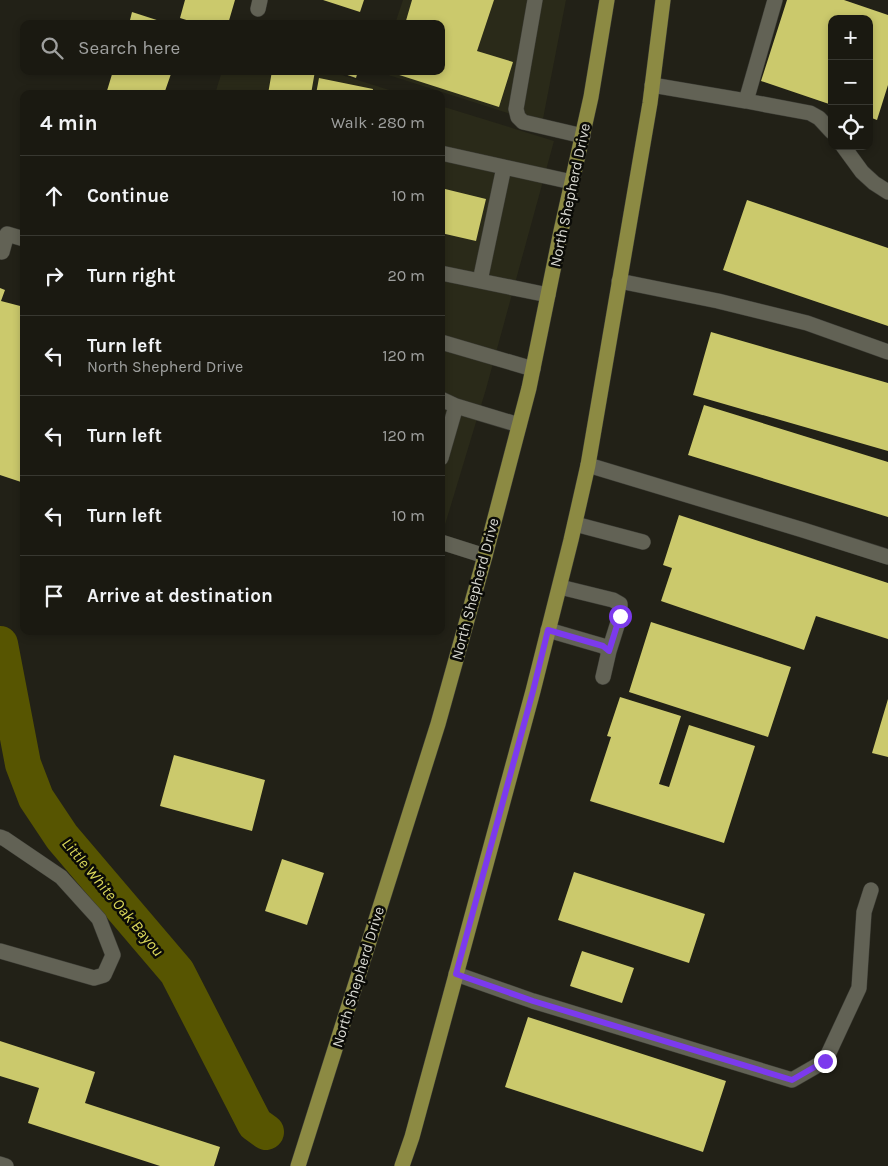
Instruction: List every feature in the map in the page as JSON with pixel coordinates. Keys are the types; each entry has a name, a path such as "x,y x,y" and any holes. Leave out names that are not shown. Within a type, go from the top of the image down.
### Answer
{"main road":[{"name":"North Shepherd Drive","path":"298,1166 435,734 485,556 532,369 591,97 607,0"},
{"path":"402,1166 412,1137 533,691 575,524 588,465 652,85 664,0"}],"street":[{"path":"534,0 516,109 518,117 523,122 532,125 583,136"},
{"path":"746,101 775,0"},
{"path":"652,85 810,113 819,118 828,128"},
{"path":"846,150 862,172 888,192"},
{"path":"445,154 572,182"},
{"path":"480,282 504,166"},
{"path":"0,251 2,252 7,234 20,238"},
{"path":"445,274 548,295"},
{"path":"619,281 718,301 807,323 888,352"},
{"path":"445,343 532,369"},
{"path":"445,401 519,425"},
{"path":"445,444 456,406"},
{"path":"588,465 888,557"},
{"path":"575,524 643,542"},
{"path":"445,543 485,556"},
{"path":"560,587 613,600 620,604 620,616 603,676"},
{"path":"548,630 603,646 609,651"},
{"path":"0,838 5,839 61,877 99,919 113,955 104,975 94,978 0,951"},
{"path":"456,974 533,1001 792,1080 825,1061 859,988 864,912 871,890"},
{"path":"0,1164 6,1166"}],"shaded area":[{"path":"403,0 566,0 542,124 445,93 445,90 435,90 388,75 445,75 445,20 396,20"},
{"path":"221,75 342,75 389,90 216,90"},
{"path":"445,107 554,141 486,389 445,525"}],"building":[{"path":"185,0 235,0 229,20 186,20 180,18"},
{"path":"323,0 364,0 360,12"},
{"path":"412,0 494,0 477,51 513,62 499,107 399,75 445,75 445,20 406,20"},
{"path":"787,0 844,0 888,15 888,85 877,120 873,118 873,15 828,15 828,104 761,81"},
{"path":"132,12 157,20 130,20"},
{"path":"112,75 171,75 165,90 107,90"},
{"path":"271,75 314,75 312,90 269,90"},
{"path":"319,78 373,89 373,90 317,90"},
{"path":"445,189 486,199 476,241 445,234"},
{"path":"747,200 888,248 888,326 723,270"},
{"path":"0,288 5,290 1,301 20,306 20,482 0,475"},
{"path":"711,332 888,383 888,451 693,395"},
{"path":"704,405 888,462 888,517 688,455"},
{"path":"679,515 888,583 888,639 816,616 804,650 661,601 672,568 663,565"},
{"path":"651,622 791,667 768,737 629,692"},
{"path":"620,697 681,716 659,784 669,787 689,725 755,746 724,843 590,801 611,737 607,736"},
{"path":"888,699 888,757 872,753"},
{"path":"174,755 265,780 252,831 160,806"},
{"path":"282,859 324,873 307,925 265,911"},
{"path":"574,872 705,914 689,963 558,920"},
{"path":"582,951 634,968 622,1003 570,986"},
{"path":"528,1017 726,1081 703,1152 505,1087"},
{"path":"0,1041 95,1072 85,1103 220,1147 214,1166 160,1166 28,1123 39,1088 0,1076"}],"waterway":[{"name":"Little White Oak Bayou","path":"0,644 23,764 36,798 62,837 177,972 255,1124 266,1132"}],"route":[{"path":"620,616 609,651 603,646 548,630 456,974 533,1001 792,1080 825,1061"}]}
